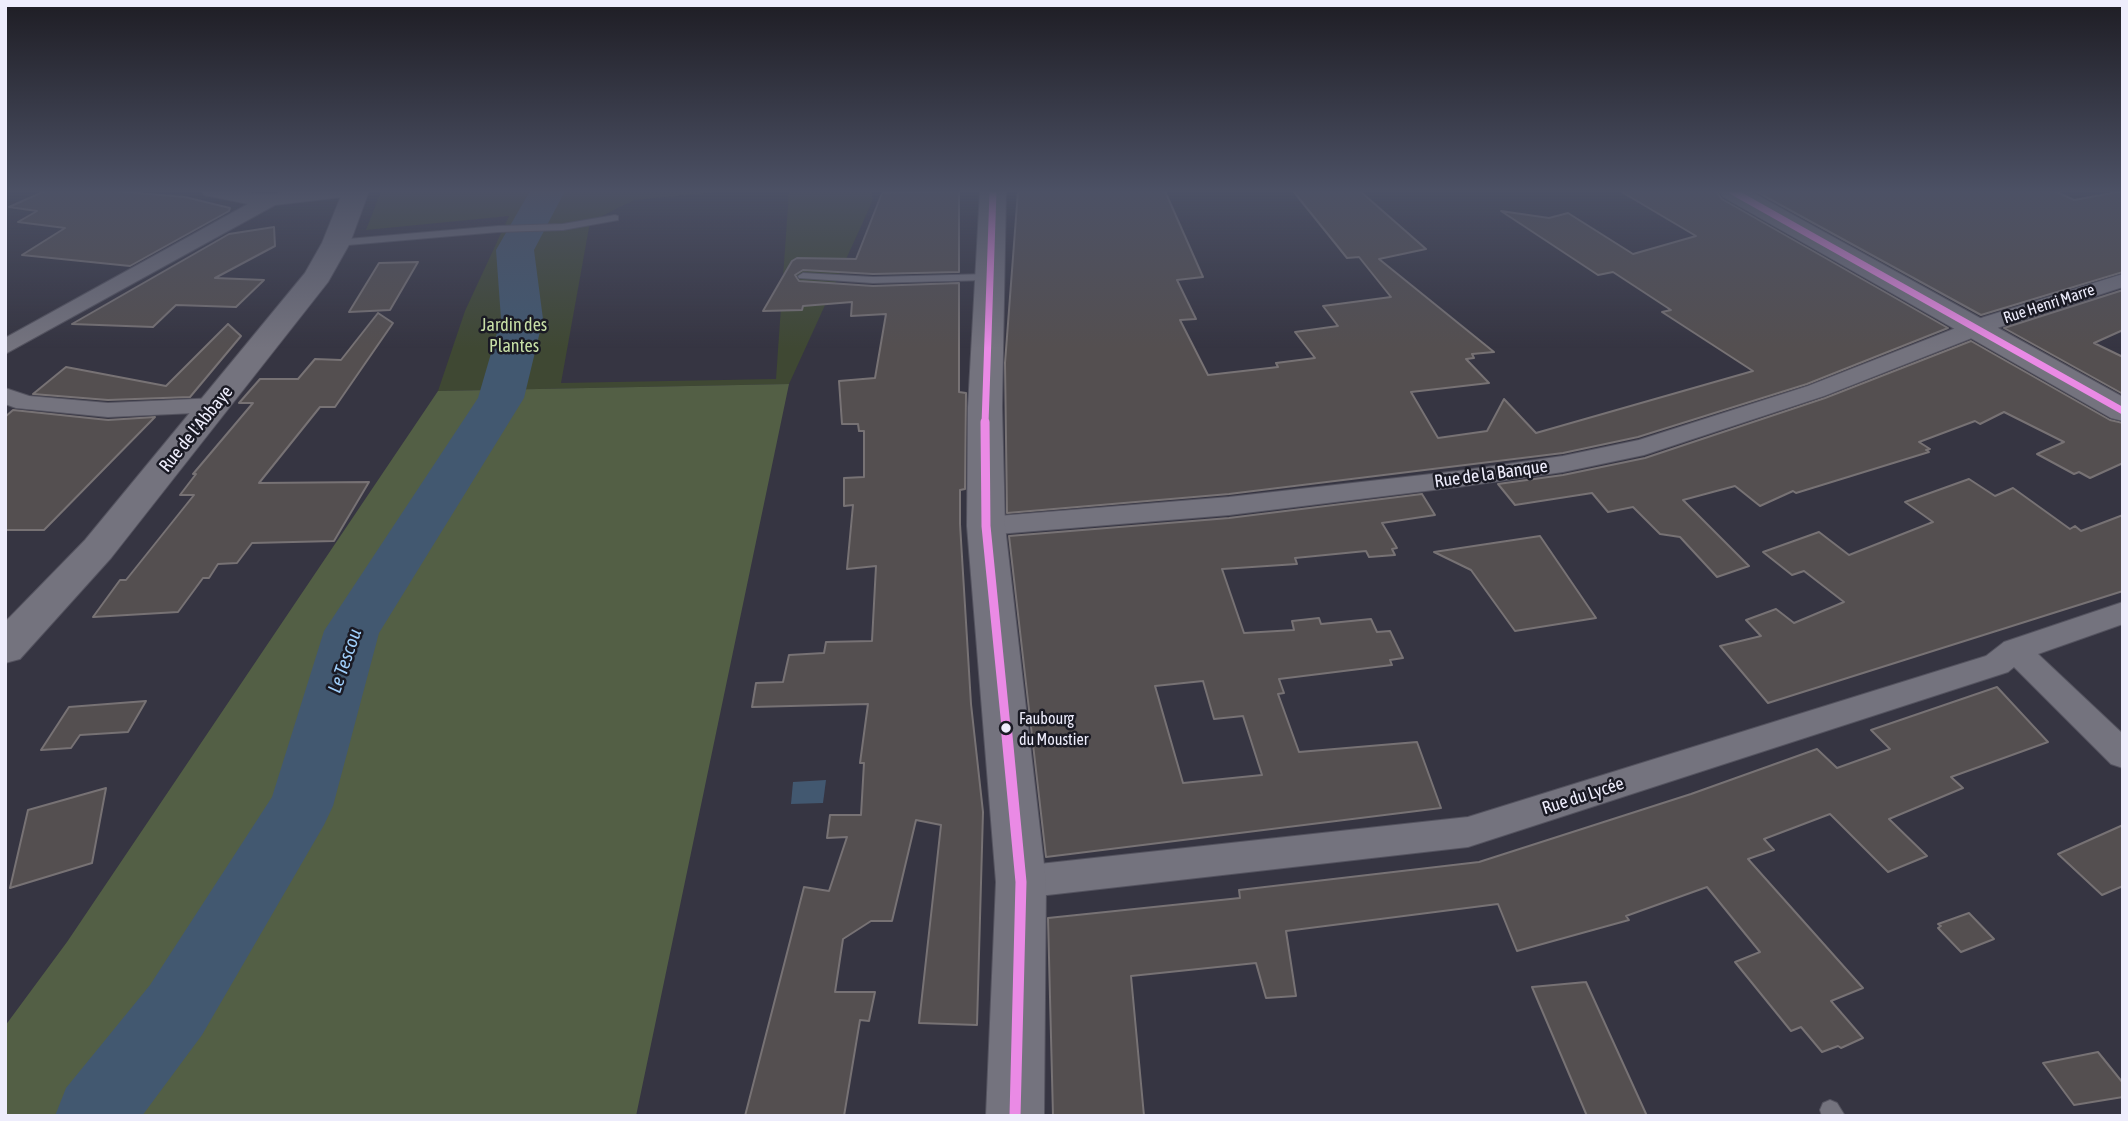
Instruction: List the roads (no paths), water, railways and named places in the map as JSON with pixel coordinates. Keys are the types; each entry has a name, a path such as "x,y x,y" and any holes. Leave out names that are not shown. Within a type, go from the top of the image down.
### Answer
{"main road":[{"name":"Rue de l'Abbaye","path":"5,648 98,548 216,405 318,276 336,243"},
{"path":"990,243 986,526 1021,882 1015,1116"},
{"path":"1826,243 2123,411"}],"street":[{"path":"5,347 192,243"},
{"name":"Rue Henri Marre","path":"1977,328 2123,280"},
{"name":"Rue de la Banque","path":"986,526 1229,506 1563,464 1644,447 1746,415 1816,391 1977,328"},
{"path":"5,395 25,403 108,410 216,405"},
{"name":"Rue du Lycée","path":"1021,882 1468,832 1997,664 2015,650 2123,613"},
{"path":"2015,650 2123,755"}],"lane":[{"path":"803,276 873,280 988,277"}],"water":[{"path":"826,780 823,803 791,804 793,782"}],"waterway":[{"name":"Le Tescou","path":"94,1116 176,1010 301,806 352,631 501,398 522,319 515,250 519,243"}],"place":[{"name":"Faubourg du Moustier","path":"1006,728"}],"park label":[{"name":"Jardin des Plantes","path":"514,335"}]}
